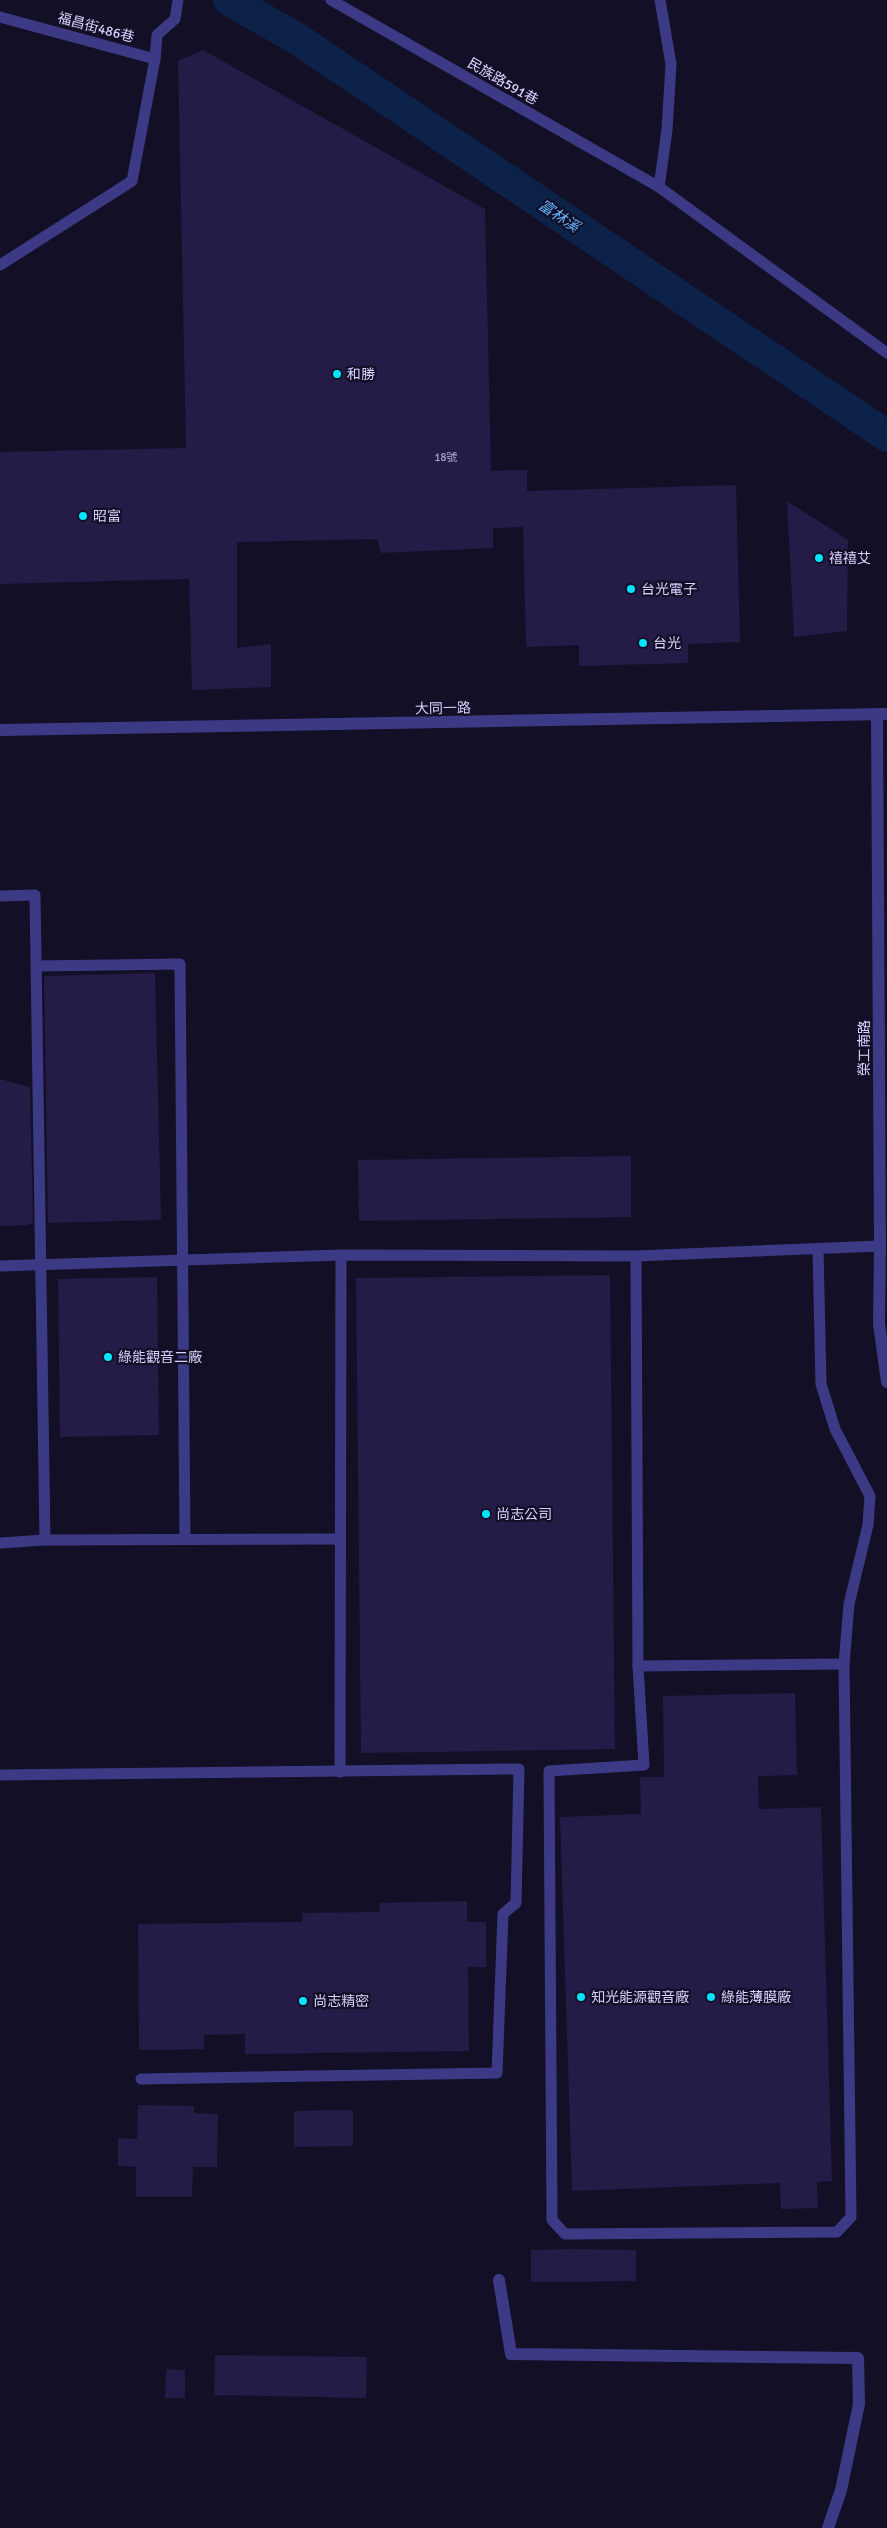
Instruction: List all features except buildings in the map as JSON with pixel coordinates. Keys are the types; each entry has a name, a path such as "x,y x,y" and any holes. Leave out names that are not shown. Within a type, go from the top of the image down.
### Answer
{"street":[{"name":"大同一路","path":"0,730 882,714"},
{"name":"榮工南路","path":"882,714 879,1324 887,1382"},
{"path":"499,2280 511,2354 858,2358 859,2404 841,2490 828,2528"}],"lane":[{"path":"0,265 132,181 155,58 157,34 175,19 178,0"},
{"name":"民族路591巷","path":"331,0 659,187 887,353"},
{"path":"659,187 667,130 671,64 660,0"},
{"name":"福昌街486巷","path":"0,17 155,58"},
{"path":"0,896 35,895 39,1264 45,1540"},
{"path":"37,966 180,964 185,1539"},
{"path":"0,1266 341,1255 636,1256 880,1246"},
{"path":"636,1256 638,1666 644,1764 549,1771 552,2220 565,2234 837,2232 851,2217 844,1664 849,1604 868,1525 870,1496 835,1429 821,1384 818,1249"},
{"path":"340,1772 341,1255"},
{"path":"0,1542 340,1538"},
{"path":"638,1666 844,1664"},
{"path":"0,1775 519,1769 516,1903 503,1914 497,2073 140,2079"}],"waterway":[{"name":"富林溪","path":"229,0 296,38 887,436"}],"place":[{"name":"和勝","path":"337,374"},
{"name":"昭富","path":"83,516"},
{"name":"禧禧艾","path":"819,558"},
{"name":"台光電子","path":"631,589"},
{"name":"台光","path":"643,643"},
{"name":"綠能觀音二廠","path":"108,1357"},
{"name":"尚志公司","path":"486,1514"},
{"name":"知光能源觀音廠","path":"581,1997"},
{"name":"綠能薄膜廠","path":"711,1997"},
{"name":"尚志精密","path":"303,2001"}]}
